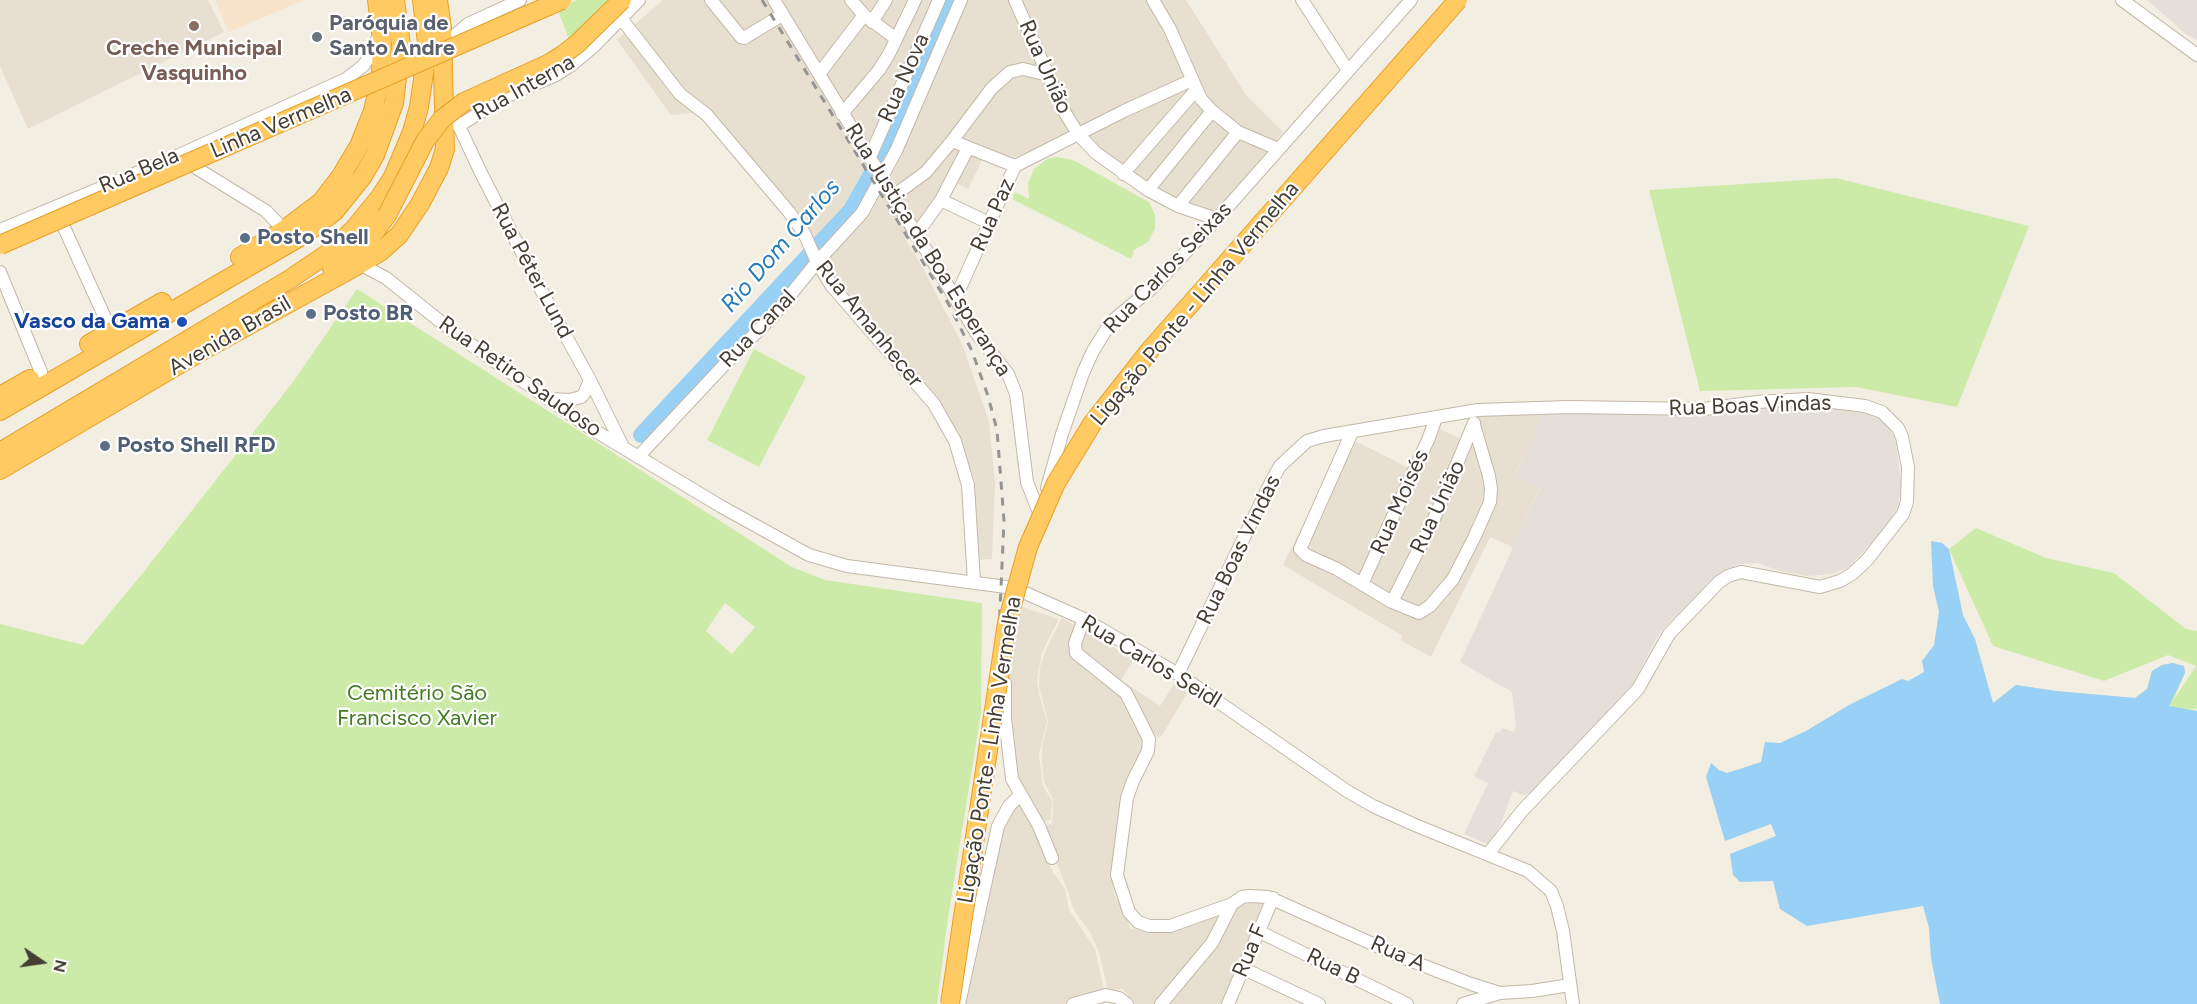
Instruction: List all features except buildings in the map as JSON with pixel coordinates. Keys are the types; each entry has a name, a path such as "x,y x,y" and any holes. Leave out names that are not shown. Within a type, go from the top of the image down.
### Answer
{"highway":[{"path":"0,396 284,230 321,202 341,176 359,146 373,111 381,75 381,23 376,0"},
{"path":"0,411 305,234 335,211 363,176 375,155 394,104 401,45 395,0"},
{"name":"Avenida Brasil","path":"0,453 290,279 327,254 354,229 380,197 404,155 420,107 427,43 422,0"},
{"name":"Linha Vermelha","path":"0,237 543,0"},
{"name":"Linha Vermelha","path":"0,245 562,0"},
{"name":"Ligação Ponte - Linha Vermelha","path":"950,1004 1007,623 1022,564 1052,491 1087,431 1150,350 1458,0"},
{"name":"Avenida Brasil","path":"0,470 210,347 360,264 391,243 412,219 439,168 445,149 443,57 439,4"},
{"path":"189,341 243,318 327,271 366,244 387,215 425,141 442,119 464,102 550,63 578,44 621,8"}],"street":[{"path":"443,57 453,37 468,24 520,0"},
{"path":"457,121 466,107 525,81 580,49 629,0"},
{"name":"Rua Interna","path":"457,121 556,75 570,66 593,47 621,8 639,0"},
{"path":"711,0 741,38 782,15"},
{"name":"Rua Justiça da Boa Esperança","path":"774,0 977,334 1002,364 1012,382 1016,394 1026,482 1040,515"},
{"path":"851,0 868,18 895,38"},
{"path":"819,74 885,0"},
{"path":"842,114 879,70 915,0"},
{"name":"Rua Nova","path":"876,167 939,0"},
{"name":"Rua Canal","path":"638,457 724,364 774,315 813,254 862,213 876,167 961,0"},
{"name":"Rua União","path":"1015,0 1064,111 1078,134 1096,153 1148,190 1178,206 1217,219"},
{"path":"1153,0 1170,29 1194,85 1212,111 1238,132 1278,149"},
{"name":"Rua Carlos Seixas","path":"1052,858 1040,826 1012,778 1005,718 1007,659 1014,588 1034,542 1062,434 1083,373 1111,322 1152,288 1217,219 1347,69 1411,0"},
{"path":"2122,0 2197,55"},
{"path":"1304,1 1347,69"},
{"path":"439,4 454,23 468,24"},
{"name":"Rua Amanhecer","path":"621,8 680,94 707,115 789,212 800,227 831,285 934,404 955,441 968,485 974,582"},
{"name":"Rua Bela","path":"0,230 177,156 346,79 363,66 373,52 381,23"},
{"path":"892,197 926,172 992,88 1010,72 1023,69 1048,75"},
{"path":"952,141 1015,166 1078,134 1194,85"},
{"path":"1123,174 1194,85"},
{"name":"Rua Péter Lund","path":"444,93 481,172 623,447"},
{"path":"1148,190 1212,111"},
{"path":"1178,206 1238,132"},
{"path":"916,235 941,200 968,148"},
{"path":"177,156 266,211 284,230"},
{"name":"Rua Paz","path":"956,297 1015,166"},
{"path":"941,200 989,223"},
{"path":"54,206 111,331"},
{"name":"Rua Retiro Saudoso","path":"360,264 386,278 456,334 548,399 623,447"},
{"path":"0,272 41,372"},
{"path":"548,399 581,398 590,380"},
{"name":"Rua Boas Vindas","path":"1178,674 1280,466 1307,441 1324,436 1478,410 1568,406 1704,409 1757,402 1809,399 1865,406 1882,412 1898,428 1905,449 1909,489 1903,514 1867,560 1852,574 1840,581 1820,587 1740,572 1719,582 1669,634 1643,683 1522,811 1488,854"},
{"name":"Rua União","path":"1392,602 1433,521 1474,425 1478,410"},
{"name":"Rua Moisés","path":"1362,584 1436,418"},
{"path":"1352,432 1301,551 1337,569 1392,602 1417,613 1423,612 1443,591 1463,561 1490,502 1491,489 1474,425"},
{"name":"Rua Carlos Seidl","path":"623,447 809,555 848,566 1014,588 1084,619 1178,674 1347,791 1387,814 1528,871 1551,891 1557,906 1563,931 1573,1004"},
{"name":"Rua A","path":"1084,619 1075,643 1076,653 1126,693 1149,739 1150,747 1127,798 1118,863 1118,882 1129,912 1138,922 1161,927 1179,924 1249,896 1273,898 1495,997 1570,985"},
{"path":"958,1004 998,826 1020,795"},
{"name":"Rua F","path":"1228,1004 1273,898"},
{"path":"1161,1004 1212,943 1232,904"},
{"name":"Rua B","path":"1258,930 1407,1004"},
{"path":"1242,968 1319,1004"},
{"path":"1073,1004 1106,994 1119,998 1127,1004"},
{"path":"1464,1004 1495,997"}],"shaded area":[{"path":"0,0 208,0 224,32 28,129 0,66"},
{"path":"215,0 304,0 229,32"},
{"path":"663,0 1186,0 1246,95 1283,132 1215,214 1181,204 1121,165 1079,130 1008,160 986,152 968,189 950,180 923,219 905,239 924,270 962,344 989,421 995,484 992,559 976,560 975,480 957,435 827,268 710,111 671,115 617,40"},
{"path":"2147,0 2197,0 2197,40 2187,35"},
{"path":"1803,404 1876,415 1889,427 1896,442 1901,486 1898,507 1887,526 1850,566 1833,574 1807,576 1780,571 1757,563 1738,564 1719,573 1660,632 1632,685 1536,791 1524,795 1513,791 1500,826 1488,844 1464,834 1488,783 1474,777 1496,732 1500,733 1502,728 1514,732 1516,727 1512,692 1460,662 1512,550 1511,546 1541,487 1515,475 1533,440 1542,415 1595,412 1715,414 1746,407"},
{"path":"1490,414 1542,415 1533,440 1515,474 1541,486 1511,546 1490,537 1431,657 1400,640 1403,636 1283,565 1308,515 1313,517 1351,439 1413,470 1433,426 1464,440 1474,417"},
{"path":"1019,606 1059,619 1042,652 1037,680 1047,721 1039,754 1043,786 1052,801 1051,819 1033,827 1053,872 1065,889 1069,910 1095,949 1104,990 1063,1004 961,1004 1002,825 1020,795 1008,715 1007,680"},
{"path":"1062,618 1134,659 1121,680 1160,706 1174,684 1188,692 1160,738 1154,733 1127,776 1112,876 1114,894 1131,929 1151,929 1241,899 1262,900 1270,904 1226,1004 1135,1004 1122,989 1108,990 1099,952 1090,932 1074,910 1042,828 1052,823 1053,799 1044,782 1042,762 1042,747 1048,722 1039,686 1040,667 1047,647"}],"green space":[{"path":"577,0 612,0 570,42 557,8"},
{"path":"1057,157 1073,160 1149,202 1155,215 1155,229 1148,242 1132,251 1134,252 1131,259 1012,199 1015,192 1029,199 1028,183 1034,169 1047,159"},
{"path":"1836,178 2029,226 1957,407 1856,387 1700,391 1649,190"},
{"name":"Cemitério São Francisco Xavier","path":"357,289 792,567 825,580 982,603 981,713 948,918 937,1004 0,1004 0,624 83,645 142,574 293,382","holes":["725,603 755,627 732,654 706,631"]},
{"path":"754,349 806,377 759,467 707,440"},
{"path":"1976,528 2046,558 2114,573 2186,629 2197,631 2197,709 2188,709 2197,711 1980,758 1975,639 1993,703 2016,685 2135,698 2147,689 2152,671 2162,665 2173,663 2184,666 2185,673 2173,701 2196,666 2168,655 2104,681 1993,646 1949,549"}],"water":[{"path":"1931,541 1942,543 1949,549 1963,615 1975,639 1993,703 2016,685 2135,698 2147,689 2152,671 2162,665 2173,663 2184,666 2185,673 2169,706 2197,711 2197,1004 1940,1004 1931,958 1929,928 1923,906 1807,926 1780,909 1773,881 1740,882 1733,875 1730,854 1776,836 1771,824 1725,841 1706,777 1711,763 1727,773 1761,762 1765,742 1780,743 1806,731 1849,705 1902,679 1908,681 1924,672 1922,661 1934,645 1939,612 1933,586"}],"waterway":[{"name":"Rio Dom Carlos","path":"641,435 851,210 887,146 952,0"}],"railway":[{"path":"762,0 948,303 972,351 997,430 1004,521 994,743 988,791 969,877 947,1004"}],"place":[{"name":"Creche Municipal Vasquinho","path":"194,26"},
{"name":"Paróquia de Santo Andre","path":"317,37"},
{"name":"Posto Shell","path":"245,238"},
{"name":"Posto BR","path":"311,314"},
{"name":"Vasco da Gama","path":"182,322"},
{"name":"Posto Shell RFD","path":"105,446"}]}
